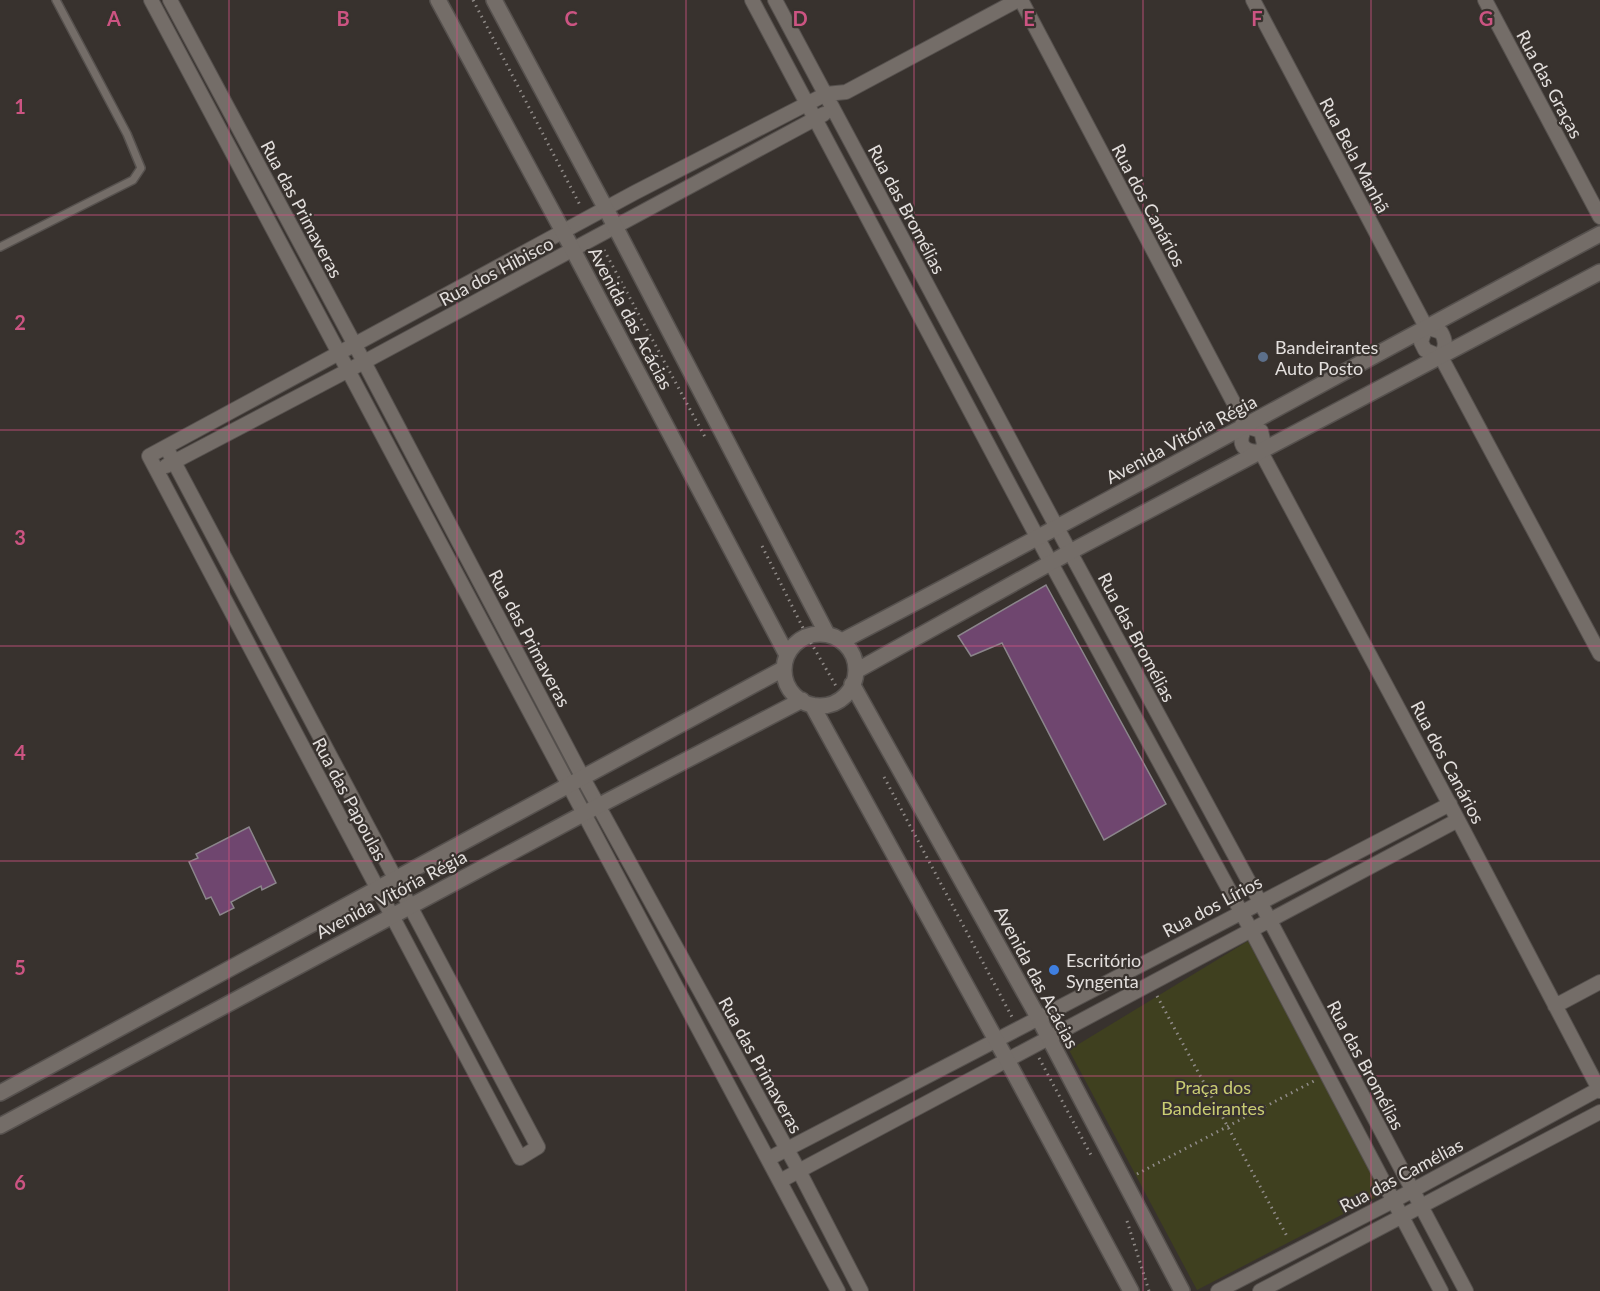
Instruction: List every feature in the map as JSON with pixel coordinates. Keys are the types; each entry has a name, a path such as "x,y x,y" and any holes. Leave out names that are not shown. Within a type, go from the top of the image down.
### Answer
{"street":[{"name":"Rua das Primaveras","path":"151,0 838,1291"},
{"name":"Rua das Primaveras","path":"170,0 583,778 799,1171 861,1291"},
{"name":"Avenida das Acácias","path":"438,0 573,250 785,662"},
{"name":"Avenida das Acácias","path":"494,0 615,226 827,634"},
{"name":"Rua das Bromélias","path":"752,0 1051,563 1241,911 1441,1291"},
{"name":"Rua das Bromélias","path":"775,0 1260,902 1466,1291"},
{"name":"Rua dos Hibisco","path":"149,456 562,232 808,103 826,94 846,92 1020,0"},
{"name":"Rua dos Canários","path":"1020,0 1246,426"},
{"name":"Rua Bela Manhã","path":"1253,0 1426,327 1421,342 1425,350 1441,357"},
{"name":"Rua das Graças","path":"1485,0 1600,217"},
{"name":"Rua dos Hibisco","path":"156,471 364,362 816,118 833,108 846,92"},
{"name":"Avenida Vitória Régia","path":"842,641 1058,528 1600,234"},
{"path":"854,678 1070,552 1600,272"},
{"path":"1441,357 1600,654"},
{"path":"1246,426 1241,443 1244,449 1261,452"},
{"name":"Rua das Papoulas","path":"149,456 520,1158 538,1147 166,447"},
{"name":"Rua dos Canários","path":"1261,452 1458,820 1599,1090"},
{"path":"807,703 823,705 843,698 854,678 854,660 850,649 842,641 827,634 807,636 799,641 785,662 787,683 793,693 807,703 996,1039 1131,1291"},
{"name":"Avenida Vitória Régia","path":"0,1093 583,778 785,662"},
{"name":"Avenida das Acácias","path":"854,678 1038,1017 1182,1291"},
{"name":"Avenida Vitória Régia","path":"0,1126 583,813 807,703"},
{"name":"Rua dos Lírios","path":"768,1159 1449,804"},
{"path":"780,1181 1458,820"},
{"path":"1555,1006 1600,982"},
{"name":"Rua das Camélias","path":"1218,1291 1413,1191 1599,1090"},
{"name":"Rua das Camélias","path":"1260,1291 1600,1112"}],"lane":[{"path":"0,247 133,180 141,168 127,134 56,0"}],"path":[{"path":"1150,984 1295,1251"},
{"path":"1123,1181 1326,1074"}],"green space":[{"name":"Praça dos Bandeirantes","path":"1248,941 1382,1194 1197,1290 1069,1050"}],"building":[{"path":"1046,585 1166,804 1104,840 1002,643 971,656 958,636"},
{"path":"249,827 276,883 262,890 261,886 231,902 234,908 220,915 211,897 206,899 189,862 198,858 196,854"}],"place":[{"name":"Bandeirantes Auto Posto","path":"1263,357"},
{"name":"Escritório Syngenta","path":"1054,970"}]}
